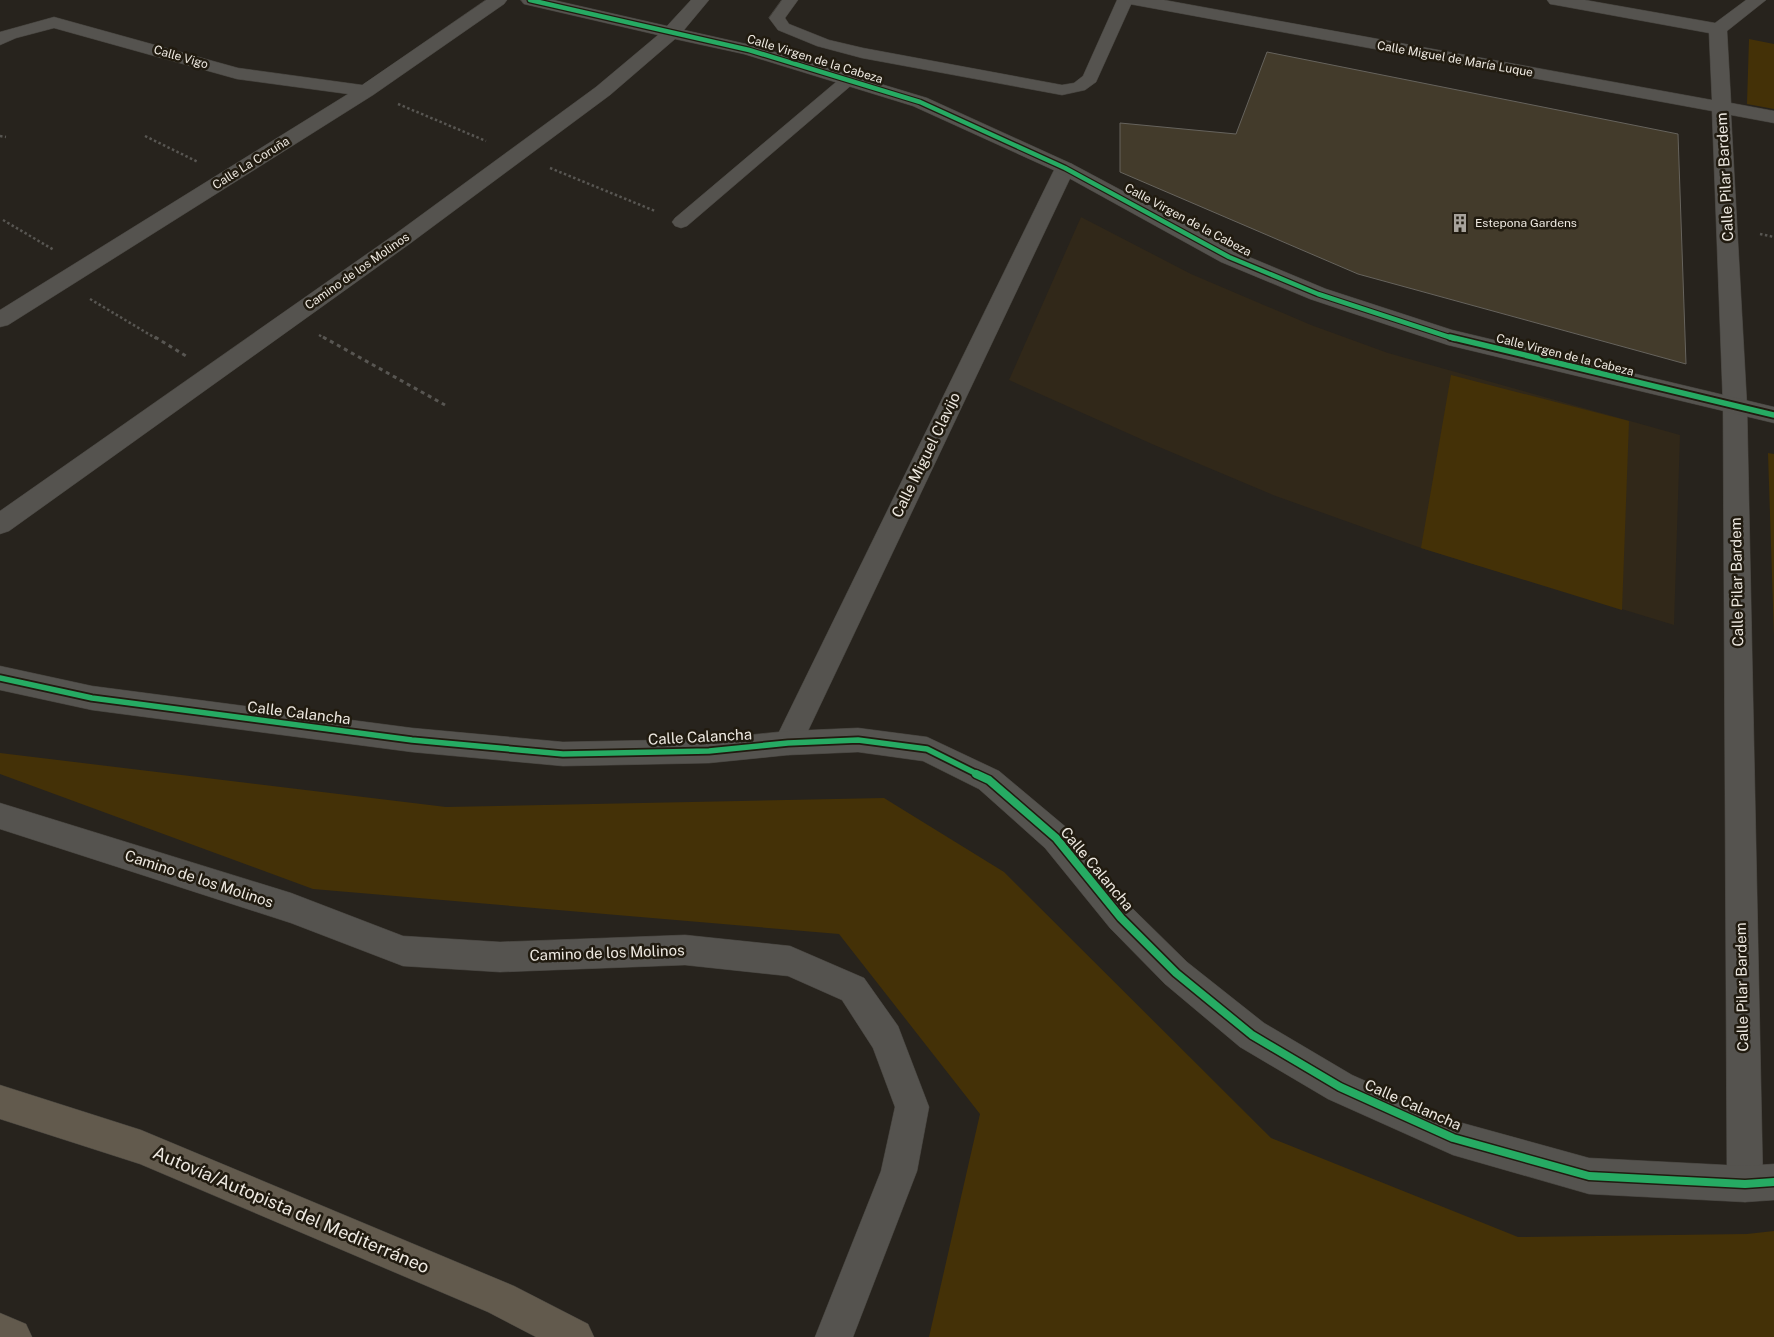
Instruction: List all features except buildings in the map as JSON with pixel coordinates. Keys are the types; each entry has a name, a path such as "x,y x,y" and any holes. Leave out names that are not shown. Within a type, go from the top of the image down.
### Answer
{"highway":[{"name":"Autovía/Autopista del Mediterráneo","path":"0,1102 141,1147 501,1299 575,1337"},
{"path":"0,1332 13,1337"}],"street":[{"name":"Calle La Coruña","path":"0,320 366,91 498,0"},
{"name":"Calle Virgen de la Cabeza","path":"530,0 670,34 749,50 920,102 1065,168 1229,256 1318,294 1448,338 1774,415"},
{"name":"Camino de los Molinos","path":"2,520 401,240 603,91 670,34 700,0"},
{"name":"Calle Miguel de María Luque","path":"1135,0 1774,118"},
{"path":"1556,0 1718,29 1757,0"},
{"name":"Calle Vigo","path":"0,40 10,34 54,22 237,73 366,91"},
{"name":"Calle Pilar Bardem","path":"1718,29 1735,406 1759,1183"},
{"name":"Calle Miguel Clavijo","path":"788,743 1065,168"},
{"name":"Calle Calancha","path":"0,678 92,698 412,740 564,754 709,751 788,743 858,740 927,749 989,780 1056,838 1122,918 1176,973 1252,1035 1340,1087 1453,1138 1589,1176 1759,1183"},
{"name":"Camino de los Molinos","path":"0,816 291,908 403,951 500,957 685,950 790,961 853,989 886,1038 912,1107 898,1171 834,1337"}],"lane":[{"path":"790,0 777,18 783,28 823,43 862,53 1062,90 1079,87 1090,80 1125,0"},
{"path":"681,222 848,80"}],"path":[{"path":"0,136 6,137"},
{"path":"145,136 228,177"},
{"path":"3,220 84,267"},
{"path":"61,282 215,372"},
{"path":"289,319 445,405"}],"shaded area":[{"path":"1749,39 1774,44 1774,109 1747,104"},
{"path":"1081,217 1191,274 1311,325 1388,353 1680,435 1674,625 1421,548 1273,495 1152,444 1009,380"},
{"path":"1451,375 1629,421 1622,610 1421,548"},
{"path":"1768,453 1774,454 1774,637"},
{"path":"0,753 446,807 884,798 1004,872 1271,1138 1518,1237 1747,1234 1774,1231 1774,1337 929,1337 980,1114 839,934 313,889 0,774"}],"cycle path":[{"path":"530,0 749,50 920,102 1065,168 1229,257 1318,294 1448,337 1774,415"},
{"path":"0,678 92,698 412,740 563,754 709,751 788,743 858,740 927,749 989,780 1056,838 1121,918 1176,973 1252,1035 1340,1087 1453,1138 1589,1176 1745,1184 1774,1182"}],"place":[{"name":"Estepona Gardens","path":"1460,223"}]}
